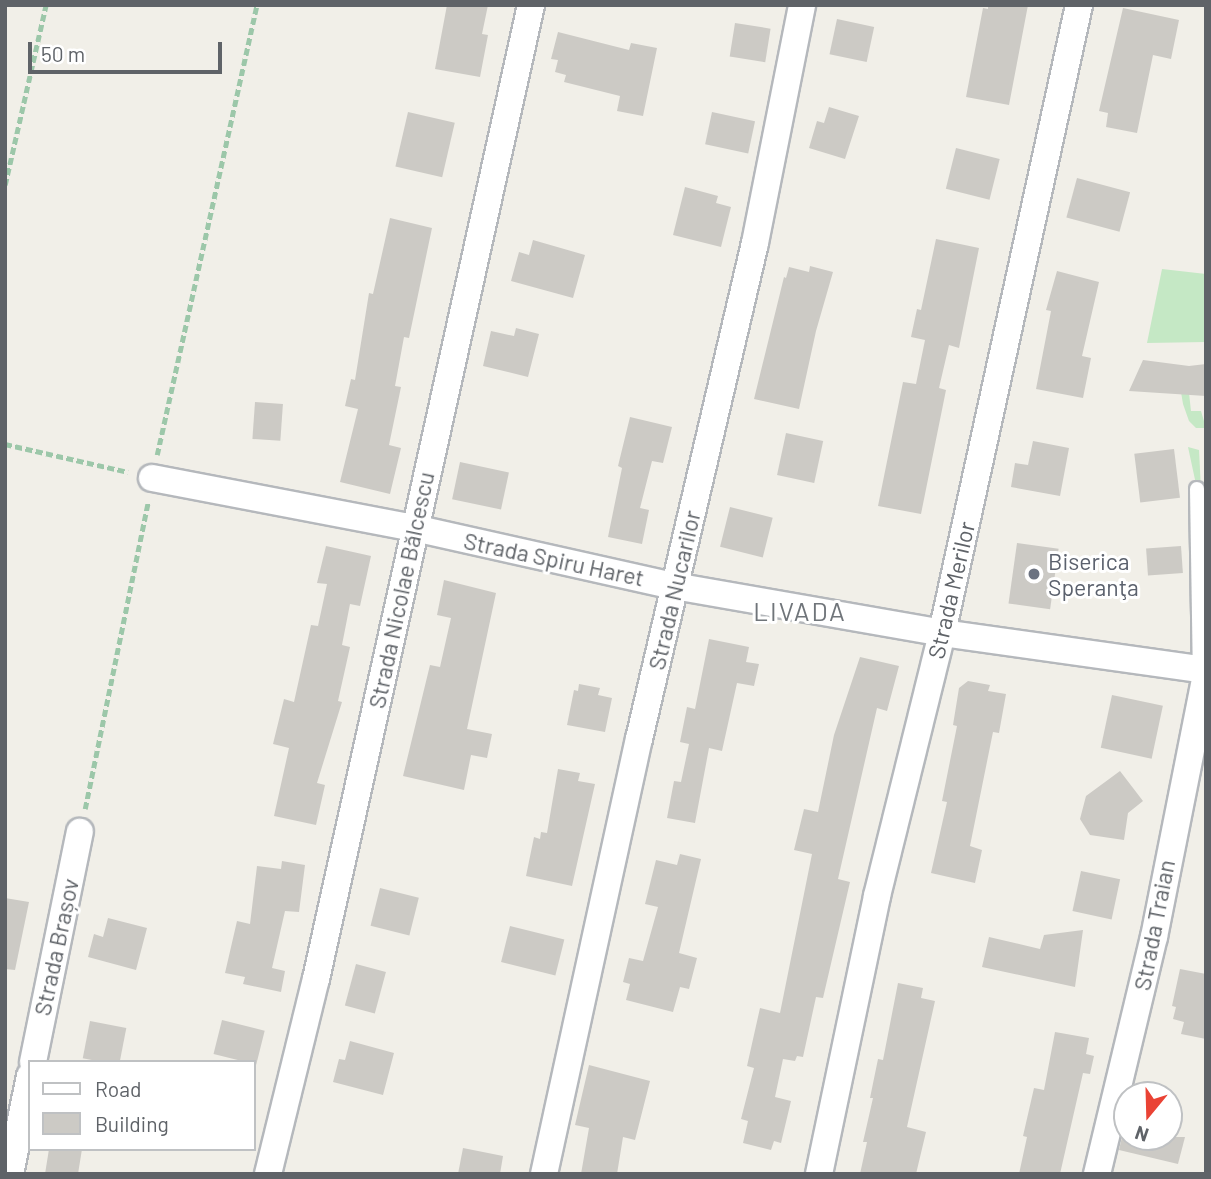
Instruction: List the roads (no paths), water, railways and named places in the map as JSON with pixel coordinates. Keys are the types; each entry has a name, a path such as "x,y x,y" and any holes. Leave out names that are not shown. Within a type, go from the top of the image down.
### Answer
{"street":[{"name":"Strada Nicolae Bălcescu","path":"268,1174 316,979 531,5"},
{"name":"Strada Nucarilor","path":"544,1174 674,586 755,243 802,5"},
{"name":"Strada Merilor","path":"818,1174 877,896 942,633 1079,5"},
{"name":"Strada Spiru Haret","path":"152,478 414,528 674,586 942,633 1204,672"},
{"name":"Strada Traian","path":"1097,1174 1154,937 1204,672"},
{"name":"Strada Brașov","path":"33,1060 80,832"},
{"path":"10,1174 28,1086"}],"lane":[{"path":"1196,489 1204,672"}],"place":[{"name":"Biserica Speranţa","path":"1034,574"}],"district":[{"name":"LIVADA","path":"800,611"}]}
